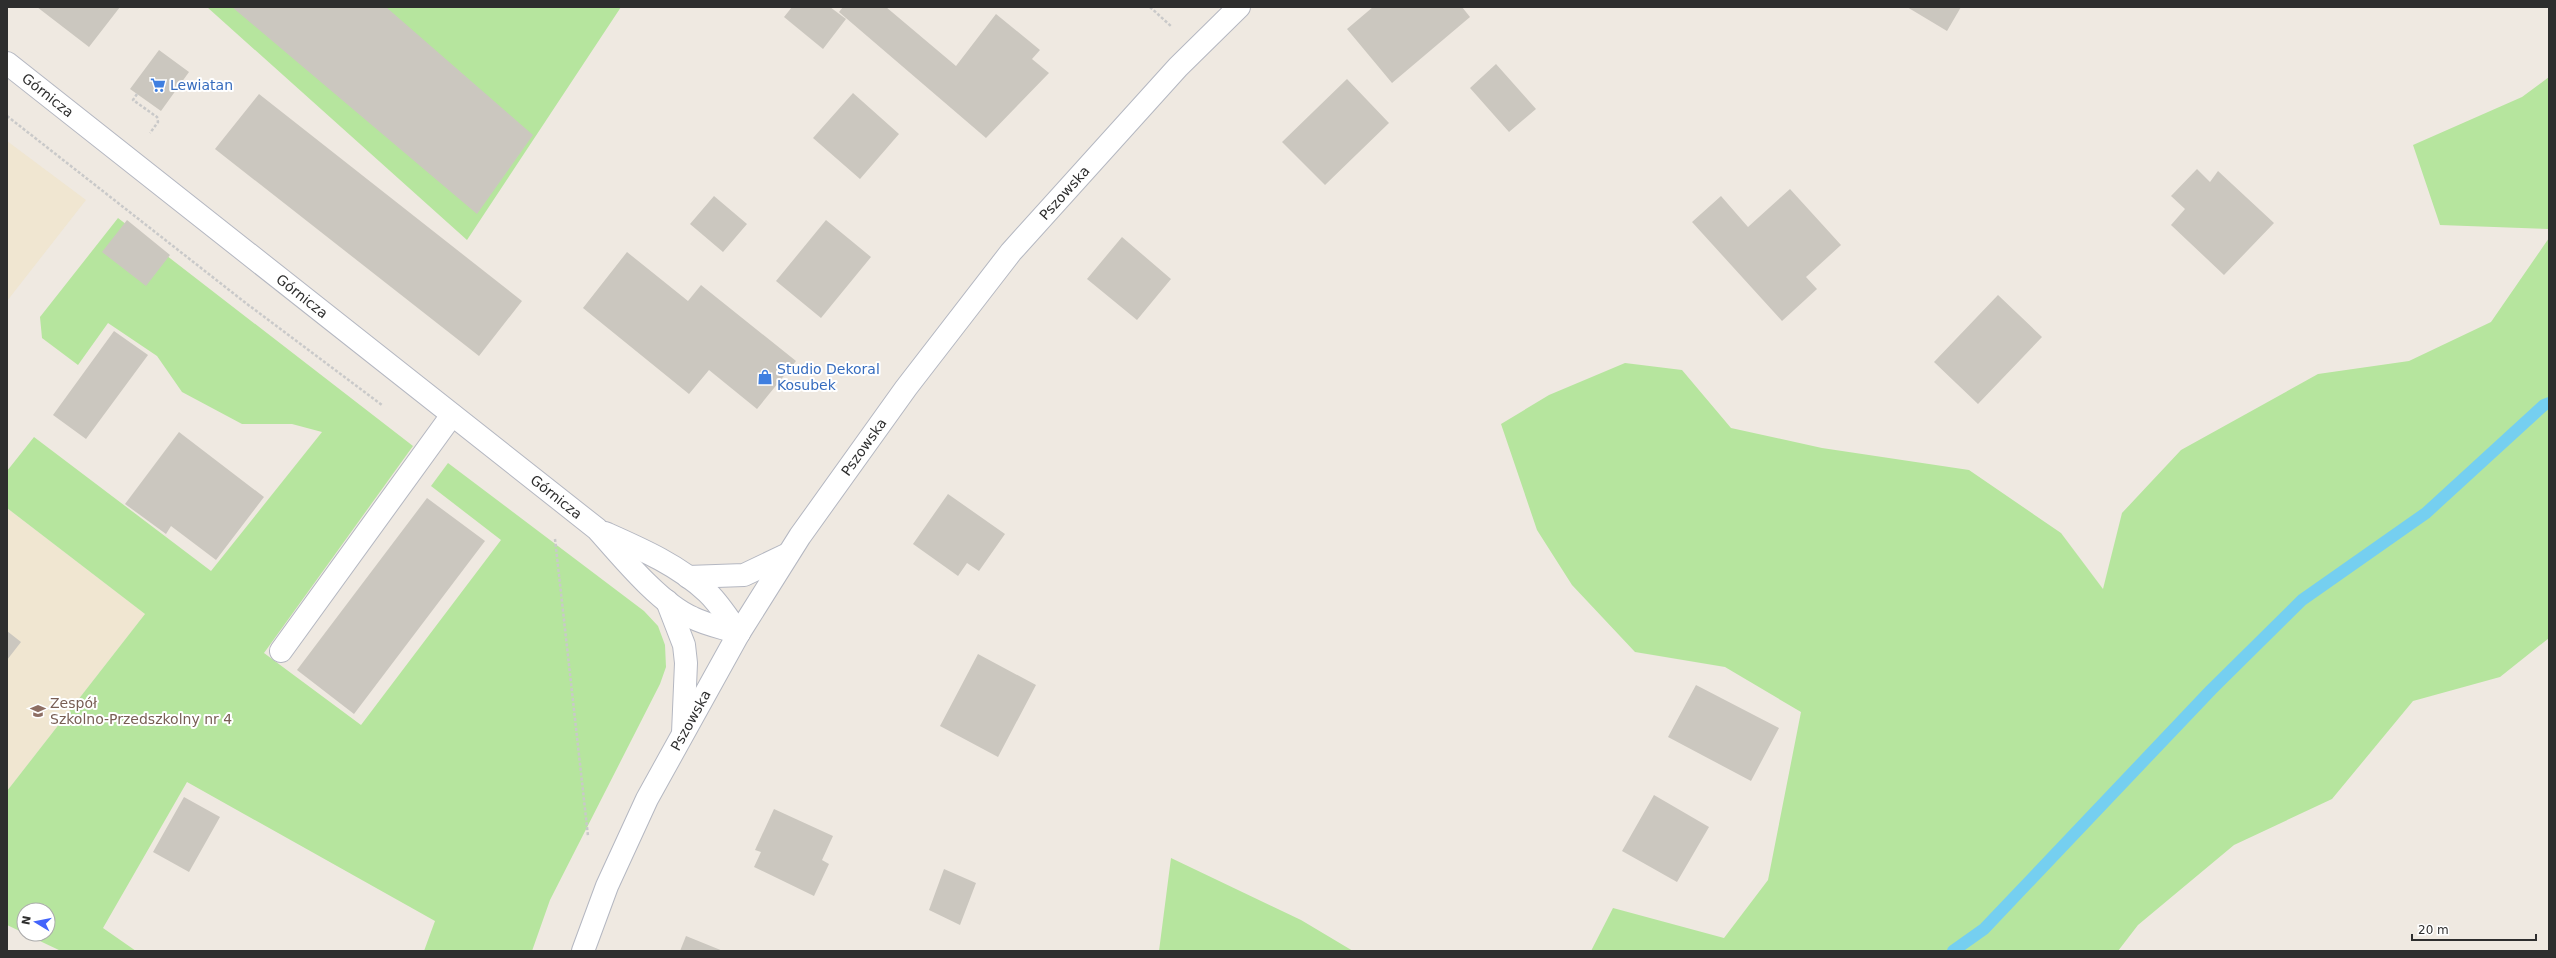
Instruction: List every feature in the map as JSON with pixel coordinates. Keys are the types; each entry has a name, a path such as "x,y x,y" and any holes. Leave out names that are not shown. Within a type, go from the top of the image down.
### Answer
{"street":[{"name":"Pszowska","path":"582,951 607,886 647,799 739,633 788,554 906,388 1011,252 1178,67 1239,7"},
{"name":"Górnicza","path":"7,63 597,530 644,581 667,601 692,618 739,633"},
{"path":"281,650 452,415"},
{"name":"Górnicza","path":"597,530 656,556 688,577 708,592 739,633"},
{"path":"688,577 744,575 788,554"},
{"path":"667,601 684,645 686,662 683,733"}],"path":[{"path":"137,94 133,100 158,120 150,133 144,135"},
{"path":"7,116 247,304 388,409"},
{"path":"554,533 588,836"}],"shaded area":[{"path":"7,141 86,200 7,301"},
{"name":"Zespół Szkolno-Przedszkolny nr 4","path":"7,508 145,614 7,791"}],"green space":[{"path":"207,7 621,7 467,240"},
{"path":"2549,77 2549,229 2440,225 2413,145 2522,97"},
{"path":"118,218 413,446 264,653 361,725 501,540 431,486 448,463 644,611 658,626 665,645 666,667 660,684 550,900 532,951 424,951 435,921 187,782 103,928 136,951 61,951 42,942 56,942 56,902 16,902 16,929 7,925 7,791 145,614 7,508 7,471 34,437 211,571 322,432 292,424 242,424 182,392 157,356 108,323 78,365 42,338 40,317"},
{"path":"2549,238 2549,638 2500,677 2413,701 2332,799 2234,845 2138,925 2118,951 1591,951 1613,908 1724,938 1768,880 1801,712 1725,667 1635,652 1572,585 1537,530 1501,424 1549,395 1625,363 1682,370 1731,428 1822,448 1969,470 2061,533 2103,589 2122,513 2181,450 2318,374 2409,361 2491,322"},
{"path":"1171,858 1301,920 1353,951 1159,951"}],"building":[{"path":"37,7 120,7 89,47"},
{"path":"232,7 386,7 533,135 477,214"},
{"path":"792,7 830,7 846,19 823,49 784,17"},
{"path":"843,7 886,7 956,66 996,14 1040,50 1032,59 1049,73 986,138 839,12"},
{"path":"1373,7 1462,7 1470,17 1392,83 1347,29"},
{"path":"1907,7 1961,7 1947,31"},
{"path":"159,50 189,72 161,111 130,89"},
{"path":"1496,64 1536,109 1509,132 1470,88"},
{"path":"1347,79 1389,123 1325,185 1282,142"},
{"path":"853,93 899,134 860,179 813,138"},
{"path":"259,94 522,301 479,356 215,149"},
{"path":"2197,169 2210,182 2218,171 2274,223 2224,275 2171,225 2185,209 2171,196"},
{"path":"1790,189 1841,245 1806,277 1817,289 1782,321 1692,222 1721,196 1748,227"},
{"path":"714,196 747,224 723,252 690,224"},
{"path":"127,220 170,255 146,286 102,252"},
{"path":"826,220 871,257 821,318 776,281"},
{"path":"1122,237 1171,279 1137,320 1087,279"},
{"path":"627,252 688,301 701,285 796,361 757,409 709,370 689,394 583,308"},
{"path":"1998,295 2042,337 1978,404 1934,362"},
{"path":"114,331 148,355 86,439 53,415"},
{"path":"179,432 264,497 216,560 171,526 166,534 125,504"},
{"path":"948,494 1005,534 979,571 967,563 958,576 913,544"},
{"path":"427,498 485,541 354,714 297,670"},
{"path":"7,631 21,642 7,660"},
{"path":"978,654 1036,685 998,757 940,726"},
{"path":"1696,685 1779,728 1751,781 1668,737"},
{"path":"1654,795 1709,827 1677,882 1622,851"},
{"path":"184,797 220,817 189,872 153,852"},
{"path":"774,809 833,836 822,860 829,864 814,896 754,867 761,852 755,850"},
{"path":"944,869 976,883 960,925 929,910"},
{"path":"686,936 723,951 680,951"}],"waterway":[{"path":"1953,951 1984,929 2211,690 2302,600 2426,513 2544,405 2549,403"}],"place":[{"name":"Lewiatan","path":"158,85"},
{"name":"Studio Dekoral Kosubek","path":"765,377"},
{"name":"Zespół Szkolno-Przedszkolny nr 4","path":"38,711"}]}
